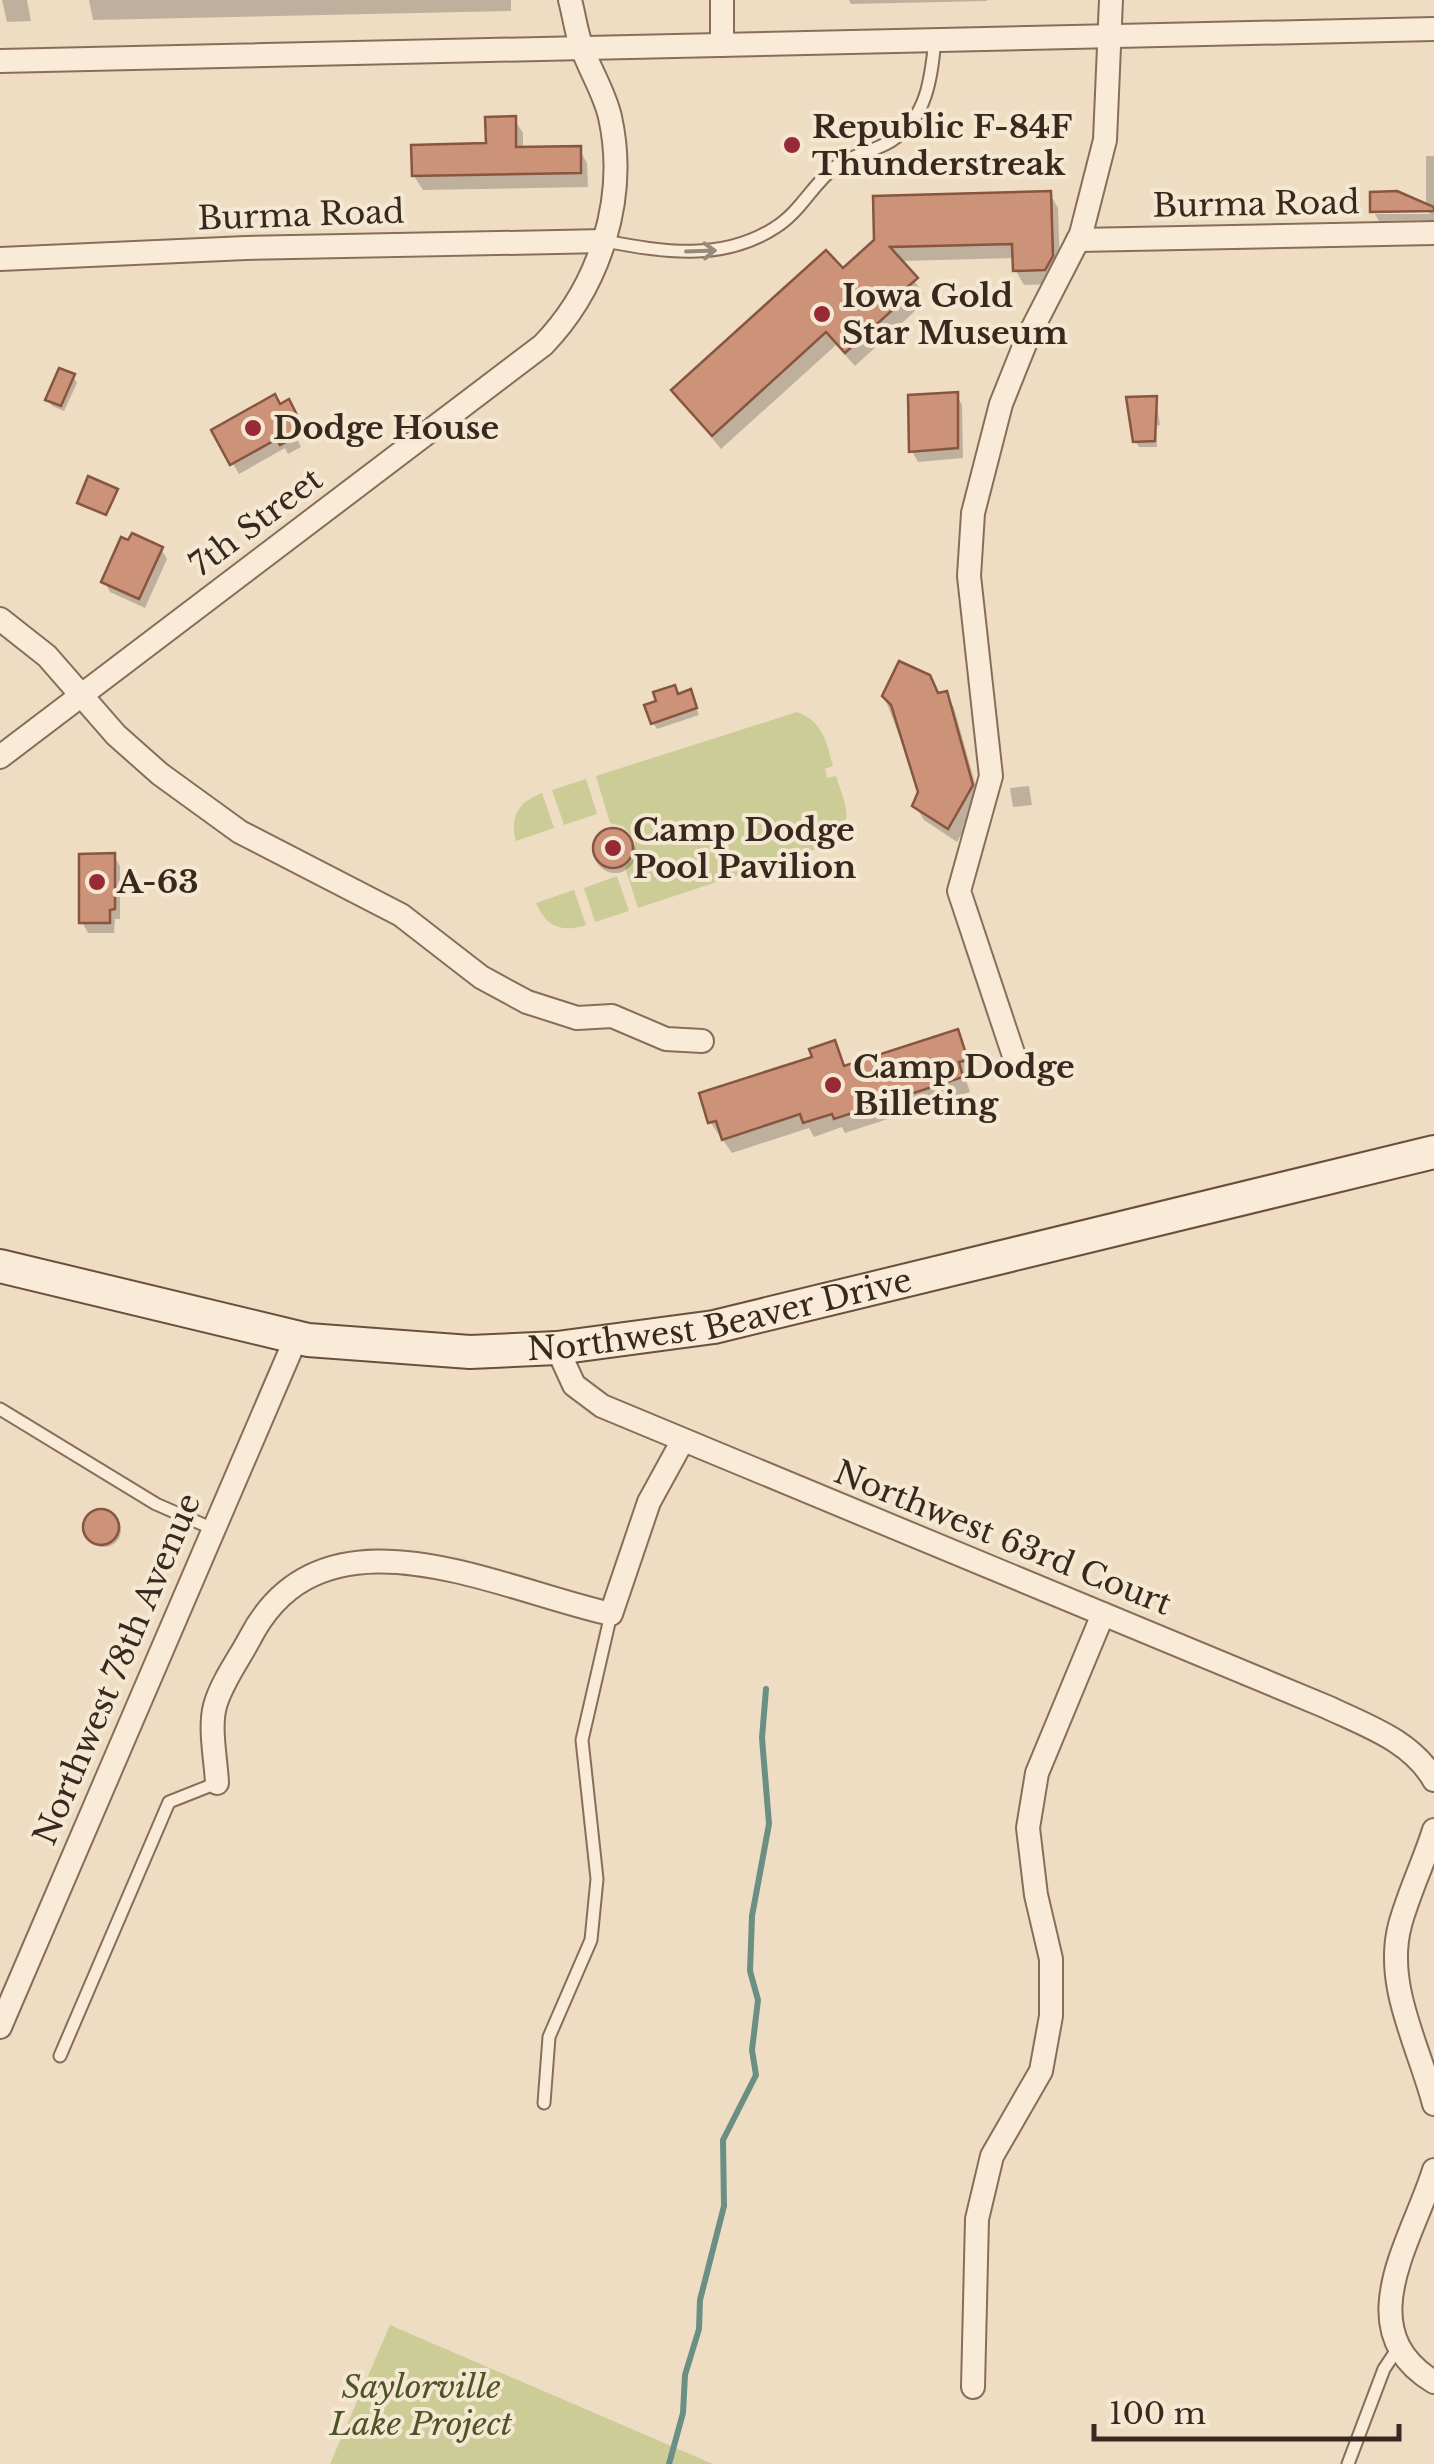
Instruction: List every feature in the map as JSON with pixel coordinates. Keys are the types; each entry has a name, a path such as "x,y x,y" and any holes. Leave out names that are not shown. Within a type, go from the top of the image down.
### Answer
{"main road":[{"name":"Northwest Beaver Drive","path":"0,1266 296,1338 470,1352 556,1348 714,1327 1434,1152"}],"street":[{"name":"7th Street","path":"0,757 543,345 562,325 592,276 614,194 610,116 582,48 570,0"},
{"path":"722,0 722,45"},
{"path":"1015,1059 959,891 962,864 981,822 991,776 968,576 973,513 1000,404 1027,339 1078,240 1104,140 1111,0"},
{"path":"0,61 1434,29"},
{"name":"Burma Road","path":"1078,240 1434,232"},
{"name":"Burma Road","path":"0,260 246,248 604,240"},
{"path":"0,619 30,639 116,735 204,808 240,832 402,915 481,976 527,1002 577,1018 625,1020 666,1038 702,1041"},
{"name":"Northwest 78th Avenue","path":"0,2027 211,1528 296,1338"},
{"name":"Northwest 63rd Court","path":"556,1348 574,1385 602,1406 1327,1707 1406,1746 1424,1763 1434,1780"},
{"path":"217,1783 214,1708 259,1620 305,1576 368,1558 419,1564 611,1614 649,1502 683,1440"},
{"path":"973,2387 977,2219 992,2156 1041,2071 1051,2016 1051,1960 1036,1895 1028,1828 1037,1774 1103,1614"},
{"path":"1434,1830 1400,1926 1396,1957 1398,1989 1434,2104"},
{"path":"1434,2170 1396,2272 1391,2335 1398,2348 1434,2382"}],"lane":[{"path":"604,240 657,251 723,250 777,227 839,164 890,141 911,124 931,82 935,40"},
{"path":"0,1409 156,1504 211,1528"},
{"path":"544,2103 549,2037 592,1940 597,1879 582,1740 611,1614"},
{"path":"60,2056 169,1802 217,1783"},
{"path":"1348,2464 1384,2369 1398,2348"}],"green space":[{"path":"797,712 813,721 828,748 833,766 825,769 827,778 836,776 846,814 838,838 829,845 638,908 625,867 634,858 635,840 623,826 610,823 596,776"},
{"path":"586,779 597,814 564,825 552,790"},
{"path":"542,793 554,828 516,841 514,824 518,811"},
{"path":"617,876 629,911 595,922 584,888"},
{"path":"574,890 586,925 562,928 550,923 536,903"},
{"name":"Saylorville Lake Project","path":"390,2325 713,2464 330,2464"}],"building":[{"path":"516,116 516,147 581,146 581,173 412,176 411,145 486,143 485,117"},
{"name":"Iowa Gold Star Museum","path":"1051,191 1053,256 1045,270 1013,271 1012,244 890,247 918,278 904,290 909,295 845,353 826,332 712,436 671,390 826,250 843,268 874,240 873,196"},
{"path":"1397,191 1434,207 1434,211 1370,212 1370,192"},
{"path":"59,368 75,374 61,406 45,400"},
{"path":"958,392 958,448 909,452 908,395"},
{"name":"Dodge House","path":"275,394 280,404 289,399 301,423 293,427 297,436 280,445 277,439 230,465 211,430"},
{"path":"1157,396 1155,441 1133,442 1126,397"},
{"path":"88,476 118,489 106,515 77,503"},
{"path":"132,533 163,547 139,599 101,582 121,537 128,540"},
{"path":"899,661 930,675 938,693 947,691 973,785 948,829 912,806 918,792 891,705 882,696"},
{"path":"675,685 678,694 691,689 697,708 651,724 644,705 656,701 653,692"},
{"name":"Camp Dodge Pool Pavilion","path":"613,828 627,834 633,848 627,862 613,868 599,862 593,848 599,834"},
{"name":"A-63","path":"115,853 115,909 110,910 110,923 79,923 79,854"},
{"name":"Camp Dodge Billeting","path":"958,1029 968,1060 959,1062 963,1077 834,1119 832,1114 803,1123 800,1114 722,1140 716,1121 708,1123 699,1093 812,1057 809,1049 835,1040 844,1066"},
{"path":"101,1509 114,1514 119,1527 114,1540 101,1545 88,1540 83,1527 88,1514"}],"waterway":[{"path":"669,2464 683,2413 685,2375 699,2329 700,2300 724,2206 723,2140 756,2075 752,2050 758,2000 750,1971 752,1916 769,1824 762,1738 766,1689"}],"place":[{"name":"Republic F-84F Thunderstreak","path":"792,145"},
{"name":"Iowa Gold Star Museum","path":"822,314"},
{"name":"Dodge House","path":"253,428"},
{"name":"Camp Dodge Pool Pavilion","path":"613,848"},
{"name":"A-63","path":"97,882"},
{"name":"Camp Dodge Billeting","path":"833,1085"}]}
